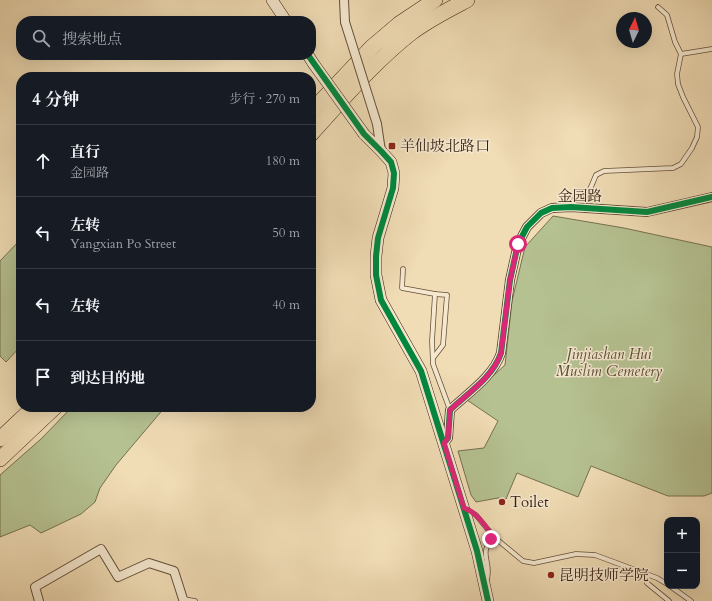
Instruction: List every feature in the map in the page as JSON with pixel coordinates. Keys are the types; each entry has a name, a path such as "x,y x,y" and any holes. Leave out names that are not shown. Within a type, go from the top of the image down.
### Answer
{"highway":[{"path":"316,107 372,48 399,24 435,0"},
{"path":"316,128 347,94 386,55 422,25 467,0"},
{"path":"0,438 29,412"},
{"path":"0,459 49,412"}],"street":[{"path":"272,0 283,16"},
{"path":"344,0 344,22 377,124 382,151"},
{"path":"311,60 364,134 391,162 394,173 393,188 378,238 376,256 376,276 381,300 421,371 464,508 488,601"},
{"name":"金园路","path":"450,410 488,375 498,363 501,353 512,273 518,244 527,227 540,213 552,208 571,207 646,212 712,197"},
{"path":"444,443 448,438 450,410"},
{"path":"39,601 35,587 101,549 118,577 149,563 174,571 183,599"}],"lane":[{"path":"571,207 575,198 588,194 596,175 604,171 673,168 681,164 692,148 697,137 698,127 678,84 677,74 681,54 675,42 667,16 658,8"},
{"path":"681,54 712,49"},
{"path":"403,269 402,288 447,295 443,345 433,358"},
{"path":"435,294 432,341 433,364 450,410"},
{"path":"464,508 470,510 476,515 494,537 523,561 534,563 576,554 595,555 664,583"},
{"path":"483,580 487,579 489,572 485,551 486,545 494,537"},
{"path":"644,574 647,583 669,601"},
{"path":"674,589 691,601"},
{"path":"183,599 195,601"}],"green space":[{"name":"Jinjiashan Hui Muslim Cemetery","path":"553,216 624,228 712,247 712,493 704,496 668,496 591,466 578,497 517,473 506,499 498,498 476,502 471,495 458,451 484,448 498,421 467,400 505,365 512,301 525,247"},
{"path":"16,244 16,351 6,362 0,356 0,261"},
{"path":"67,412 161,412 116,465 100,488 95,502 81,514 41,533 30,525 0,537 0,475 41,439"}],"cycle path":[{"path":"312,60 364,134 391,162 394,173 393,188 378,238 376,256 376,275 381,300 421,371 477,551 488,601"},
{"path":"444,443 448,438 450,410 486,377 492,370 501,353 510,280 518,244 527,227 541,213 552,208 571,207 647,212 712,197"}],"place":[{"name":"羊仙坡北路口","path":"392,146"},
{"name":"Toilet","path":"502,502"},
{"name":"昆明技师学院","path":"551,575"}],"route":[{"path":"491,539 494,537 476,515 470,510 464,508 444,443 448,438 450,410 488,375 498,363 501,353 510,280 518,244"}]}
